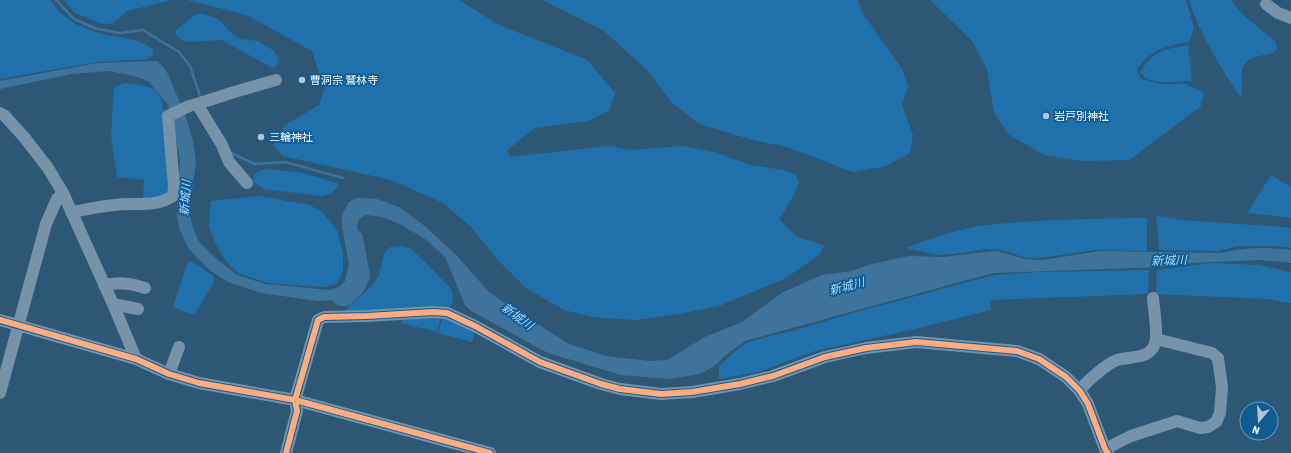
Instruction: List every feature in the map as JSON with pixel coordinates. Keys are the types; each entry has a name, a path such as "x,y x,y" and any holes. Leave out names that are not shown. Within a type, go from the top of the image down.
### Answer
{"street":[{"path":"1266,4 1278,13 1291,18"},
{"path":"71,212 115,204 155,204 173,196 174,186 168,116 197,104 276,80"},
{"path":"197,104 222,145 230,162 247,183"},
{"path":"0,113 4,115 24,137 48,168 63,193 136,359"},
{"path":"0,393 46,224 57,199 63,193"},
{"path":"104,285 119,282 131,283 145,288"},
{"path":"1080,391 1082,386 1094,376 1116,361 1147,355 1152,350 1156,339 1153,298"},
{"path":"113,304 138,309"},
{"path":"286,453 296,411 295,400 318,320 324,317 433,312 448,313 475,326 540,362 601,384 620,389 661,394 692,392 740,384 773,376 825,357 866,348 916,342 1017,351 1039,359 1066,377 1080,391 1088,404 1107,451 1131,436 1177,422 1200,428 1208,427 1216,422 1220,413 1222,387 1218,358 1212,353 1156,339"},
{"path":"0,320 136,359 168,374 199,383 295,400 490,453"},
{"path":"168,374 179,347"}],"shaded area":[{"path":"0,0 50,0 69,20 87,29 133,40 143,44 153,49 153,55 147,59 97,62 0,79"},
{"path":"64,0 172,0 127,11 112,24 99,23 75,13"},
{"path":"187,0 459,0 499,25 587,60 615,93 609,111 588,121 535,128 507,150 510,157 609,146 631,150 682,146 715,152 750,165 783,170 795,174 799,182 793,197 779,219 797,237 824,245 820,254 786,278 719,306 679,314 636,320 593,317 564,310 526,288 498,260 470,226 443,203 391,180 283,156 273,145 285,125 319,105 324,89 312,51 247,15"},
{"path":"542,0 858,0 861,11 902,69 908,86 902,105 913,135 910,153 886,166 853,172 787,147 749,139 700,124 672,103 648,71 603,30"},
{"path":"930,0 1186,0 1194,28 1189,42 1172,45 1153,53 1137,70 1141,79 1159,84 1186,84 1204,93 1201,106 1129,160 1084,161 1044,155 1008,134 994,112 987,69 972,41"},
{"path":"1189,0 1231,0 1242,14 1276,42 1277,50 1247,61 1242,72 1241,98 1211,50 1199,26"},
{"path":"196,14 204,14 218,19 231,33 240,39 258,41 274,51 278,57 277,66 272,68 222,40 188,42 182,40 174,32"},
{"path":"1188,45 1192,81 1164,82 1150,80 1140,73 1145,65 1160,52"},
{"path":"126,83 154,89 161,99 165,118 169,188 164,198 143,199 144,180 117,177 111,135 114,88"},
{"path":"266,169 303,173 337,183 338,187 330,194 320,196 265,189 253,182 254,175 259,171"},
{"path":"1271,175 1291,187 1291,218 1247,213"},
{"path":"259,196 310,205 323,213 337,230 343,253 343,270 337,284 324,287 268,283 238,273 226,261 216,245 209,227 211,201"},
{"path":"1156,216 1182,220 1291,228 1291,248 1278,246 1237,246 1218,251 1159,250"},
{"path":"1147,218 1147,251 1095,250 1041,258 1026,258 1002,250 984,249 963,253 938,255 906,248 936,237 978,226 1048,220"},
{"path":"403,246 411,249 452,290 453,302 449,308 363,314 346,311 349,306 368,290 379,276 384,254 390,247"},
{"path":"191,261 213,276 214,283 194,315 173,307 188,262"},
{"path":"1211,263 1259,265 1291,272 1291,303 1267,299 1156,294 1157,270"},
{"path":"1149,270 1148,294 990,300 991,310 915,329 815,351 758,372 719,379 719,366 740,347 749,342 975,280 995,275 1039,272"},
{"path":"443,316 475,331 472,342 438,333"},
{"path":"441,317 437,332 401,323 402,319"}],"water":[{"path":"157,61 166,70 185,114 193,141 196,163 189,210 193,228 199,242 219,261 237,275 266,284 329,290 339,287 345,281 349,264 342,227 342,215 349,202 357,198 377,199 399,207 426,227 457,256 489,292 512,308 569,344 606,356 650,361 667,360 705,337 742,322 783,292 822,275 851,271 872,264 909,256 943,257 996,251 1025,259 1043,260 1100,251 1222,253 1248,249 1274,248 1291,250 1291,263 1259,260 1192,263 1160,267 993,273 745,341 713,367 700,374 668,379 621,375 548,353 471,311 465,305 445,257 425,239 400,224 382,217 366,215 359,219 357,224 361,274 356,290 343,300 318,301 261,293 228,282 211,271 197,258 187,246 179,228 177,215 180,159 168,105 148,81 134,76 109,71 72,74 0,89 0,81 97,63"}],"waterway":[{"path":"56,0 74,19 97,29 120,33 143,30 179,52 190,66 201,99"},
{"path":"230,151 231,153 255,164 285,162 343,178"},
{"name":"新城川","path":"341,298 345,298 356,288 362,276 355,238"}],"cycle path":[{"path":"286,453 297,411 295,400 318,320 324,317 433,312 447,313 475,326 540,362 601,384 620,389 661,394 692,392 740,384 773,376 825,357 866,348 916,342 1017,351 1039,359 1066,377 1080,391 1088,404 1105,449 1108,453"},
{"path":"0,320 136,359 169,374 199,383 295,400 490,453"}],"place":[{"name":"曹洞宗 鷲林寺","path":"302,80"},
{"name":"岩戸別神社","path":"1046,116"},
{"name":"三輪神社","path":"261,137"}]}
